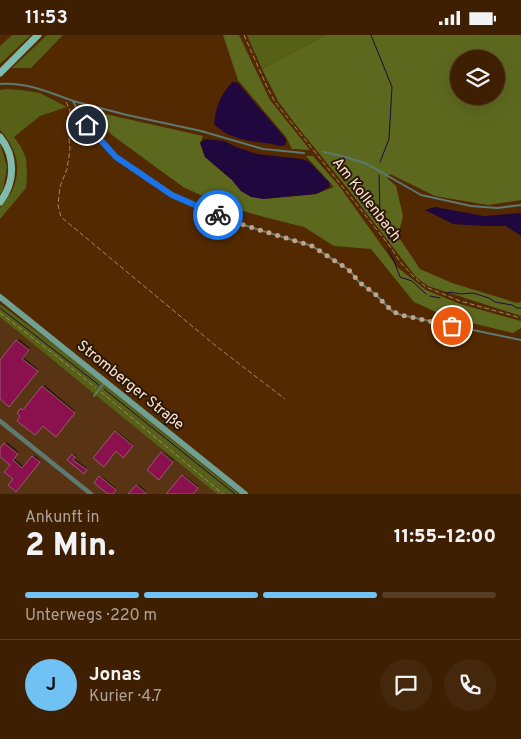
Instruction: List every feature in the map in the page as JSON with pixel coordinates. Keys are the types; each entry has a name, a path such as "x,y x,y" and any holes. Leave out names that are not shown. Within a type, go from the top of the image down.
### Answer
{"main road":[{"path":"0,73 38,35"},
{"path":"0,137 7,146 12,167 8,189 0,202"},
{"name":"Stromberger Straße","path":"0,297 245,494"}],"street":[{"path":"0,421 91,494"}],"lane":[{"path":"0,84 15,83 32,86 73,101 201,131 263,149 304,153"},
{"path":"73,101 87,125 116,157 172,195 237,223 312,246 349,270 359,282 375,294 392,311 401,315 521,340"},
{"path":"324,152 367,164 421,195 471,206 497,208 521,205"},
{"path":"94,395 105,381"}],"path":[{"name":"Am Kollenbach","path":"244,35 275,102 414,277 426,287 460,301 521,319"},
{"path":"63,97 70,110 68,126 70,150 67,169 60,187 58,205 61,217 216,346 285,399"},
{"path":"0,313 98,390 223,494"}],"shaded area":[{"path":"232,82 238,83 286,139 284,146 233,137 214,124 219,101"},
{"path":"205,139 224,141 257,154 308,161 329,182 330,187 316,194 263,199 251,197 241,191 232,180 205,157 200,143"},
{"path":"435,207 484,216 521,213 521,236 506,226 453,224 425,210"},
{"path":"0,317 146,436 217,494 0,494"}],"green space":[{"path":"12,35 31,35 0,64 0,46"},
{"path":"47,35 63,35 31,68 12,68"},
{"path":"223,35 239,35 270,100 310,150 292,149 286,137 238,80"},
{"path":"247,35 326,35 262,69"},
{"path":"326,35 521,35 521,200 488,205 435,196 390,174 387,178 396,186 403,216 398,236 420,269 452,283 517,303 521,302 521,316 428,286 416,277 278,101 262,69"},
{"path":"0,90 40,93 67,107 40,116 14,137 26,158 26,188 0,219 0,208 12,191 17,174 14,151 0,130"},
{"path":"87,110 203,136 200,143 205,157 232,180 241,191 263,199 316,194 334,187 306,156 313,156 340,187 397,267 426,290 460,304 521,321 521,328 513,333 447,317 414,302 371,249 334,246 304,227 220,204 183,187 112,135"},
{"path":"0,143 7,167 3,190 0,194"},
{"path":"0,304 64,352 239,494 217,494 0,317"}],"building":[{"path":"16,340 29,350 22,359 38,371 9,407 0,399 0,360"},
{"path":"42,386 75,413 56,437 43,426 35,435 17,421 20,416 17,413 21,408 23,410"},
{"path":"115,431 133,446 123,458 116,451 104,467 93,458"},
{"path":"4,443 18,454 13,460 22,468 32,456 40,462 16,492 8,485 13,479 4,472 10,465 0,457 0,448"},
{"path":"161,452 173,462 159,480 147,470"},
{"path":"72,454 75,457 73,460 87,470 84,474 67,460"},
{"path":"182,475 198,488 193,494 166,494"},
{"path":"99,476 116,490 113,494 108,494 94,483"},
{"path":"136,485 147,494 128,494"}],"waterway":[{"path":"371,35 392,87 389,139 380,162"},
{"path":"379,175 380,215 389,239"},
{"path":"388,249 400,277 412,281 426,294"},
{"path":"447,293 473,293 495,302 521,308"},
{"path":"430,296 440,298"},
{"path":"0,308 99,385"},
{"path":"104,389 235,494"}],"way so far":[{"path":"218,215 237,223 312,246 349,270 359,282 375,294 392,311 401,315 452,326"}],"route":[{"path":"87,125 116,157 172,195 218,215"}]}
